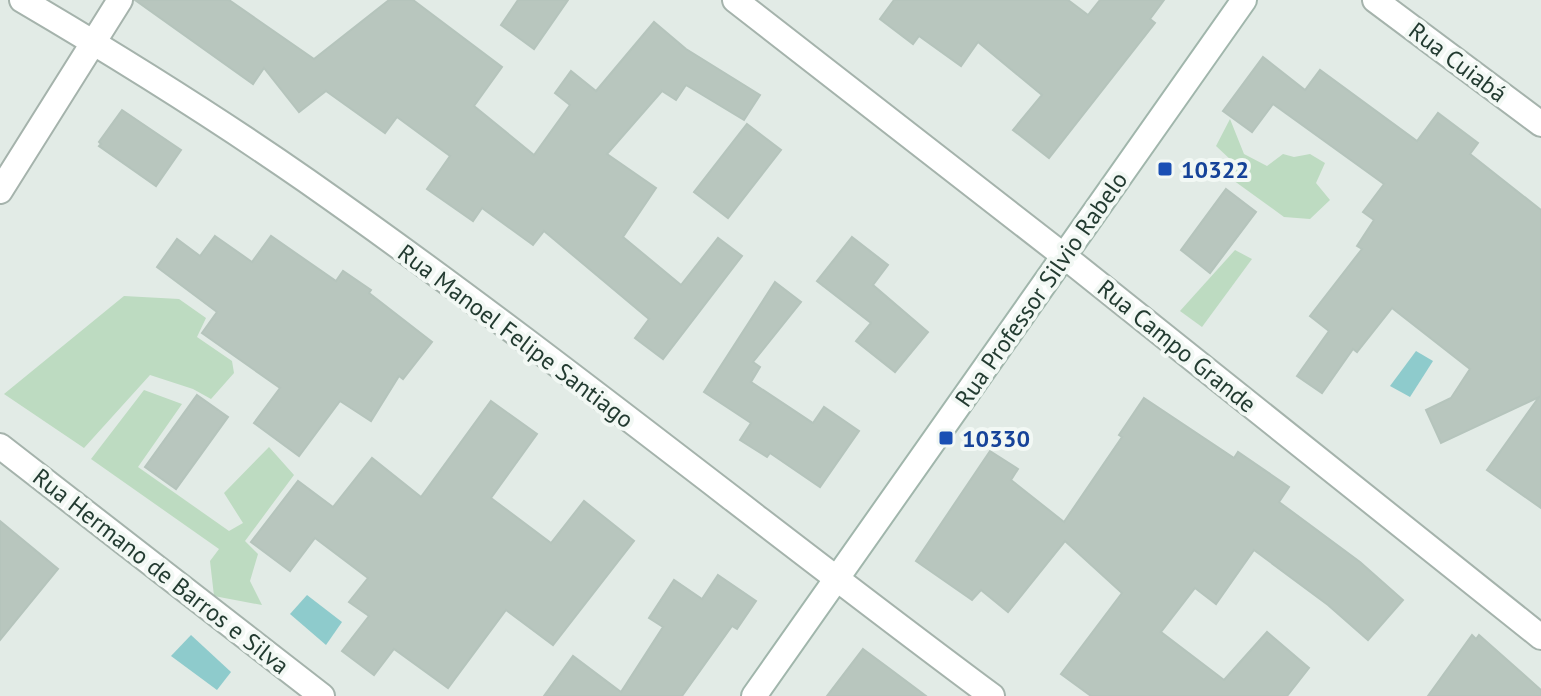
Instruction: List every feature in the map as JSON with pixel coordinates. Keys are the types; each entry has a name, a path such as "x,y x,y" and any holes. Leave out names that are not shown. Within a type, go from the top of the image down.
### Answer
{"street":[{"name":"Rua Manoel Felipe Santiago","path":"22,0 305,180 474,301 992,696"},
{"path":"0,191 120,0"},
{"name":"Rua Campo Grande","path":"735,0 1064,256 1541,637"},
{"name":"Rua Professor Silvio Rabelo","path":"754,696 1244,0"},
{"name":"Rua Cuiabá","path":"1375,0 1541,124"},
{"name":"Rua Hermano de Barros e Silva","path":"0,446 322,696"}],"green space":[{"path":"1230,119 1244,154 1267,166 1283,154 1294,157 1310,154 1325,163 1316,183 1330,200 1310,219 1284,217 1226,175 1232,161 1216,146"},
{"path":"1235,250 1252,259 1202,327 1180,311"},
{"path":"124,296 179,299 206,318 197,337 232,361 234,373 211,399 193,389 150,375 84,448 4,394"},
{"path":"144,390 182,404 138,467 229,531 243,523 224,493 269,447 294,475 245,541 258,554 250,581 262,605 214,596 210,561 219,549 91,459"}],"water":[{"path":"1416,351 1433,361 1410,397 1390,386"},
{"path":"307,595 342,622 326,645 290,614"},
{"path":"191,635 231,672 217,690 171,656"}],"building":[{"path":"135,0 229,0 314,59 389,0 413,0 502,67 474,106 534,155 570,105 555,93 571,71 596,91 654,22 686,49 760,95 744,120 686,85 676,100 662,91 607,154 656,188 623,237 681,285 718,238 742,256 663,359 635,338 649,319 544,231 533,245 482,208 473,221 427,189 450,156 397,117 385,133 326,91 299,112 264,68 253,84"},
{"path":"518,0 568,0 534,49 501,25"},
{"path":"894,0 1068,0 1088,15 1100,0 1164,0 1150,19 1155,23 1049,158 1013,130 1042,95 978,42 961,66 919,36 913,44 880,19"},
{"path":"1263,57 1305,90 1320,70 1417,141 1438,113 1478,143 1470,154 1541,210 1541,508 1487,470 1539,397 1441,443 1426,410 1451,398 1470,369 1392,308 1357,352 1353,349 1322,393 1297,376 1329,331 1310,316 1362,249 1357,246 1374,220 1363,212 1384,184 1273,104 1252,132 1223,111"},
{"path":"122,110 181,150 156,186 99,146"},
{"path":"747,124 781,150 728,218 694,192"},
{"path":"1226,189 1256,212 1210,273 1181,250"},
{"path":"215,236 252,262 271,236 336,281 343,271 371,290 369,293 432,342 403,379 399,376 371,421 340,401 299,456 254,423 280,388 202,333 217,312 157,267 177,239 200,256"},
{"path":"852,237 888,265 873,285 928,332 895,372 856,341 871,323 817,281"},
{"path":"775,282 801,302 753,362 760,367 751,382 813,423 824,407 859,431 820,487 770,453 767,457 740,440 751,423 704,392"},
{"path":"197,395 228,417 176,489 145,467"},
{"path":"1144,398 1234,458 1238,452 1289,487 1279,502 1360,562 1403,600 1368,640 1328,605 1254,550 1216,604 1195,588 1161,632 1224,680 1267,632 1309,668 1287,696 1091,696 1061,674 1122,593 1065,541 1008,612 981,590 972,600 916,561 990,451 1018,469 1011,480 1064,522 1122,437 1119,435"},
{"path":"491,401 537,434 491,498 551,543 584,501 634,541 553,645 506,610 448,688 394,649 374,675 342,651 369,616 349,602 368,578 315,538 290,571 251,542 298,481 333,507 372,458 421,497"},
{"path":"0,521 58,569 0,640"},
{"path":"718,575 756,601 737,629 732,626 682,696 544,696 573,656 621,692 663,627 649,618 674,580 702,599"},
{"path":"1472,635 1476,639 1479,635 1541,690 1541,696 1428,696"},
{"path":"863,649 890,669 926,696 827,696"}],"place":[{"name":"10322","path":"1165,169"},
{"name":"10330","path":"946,438"}]}
